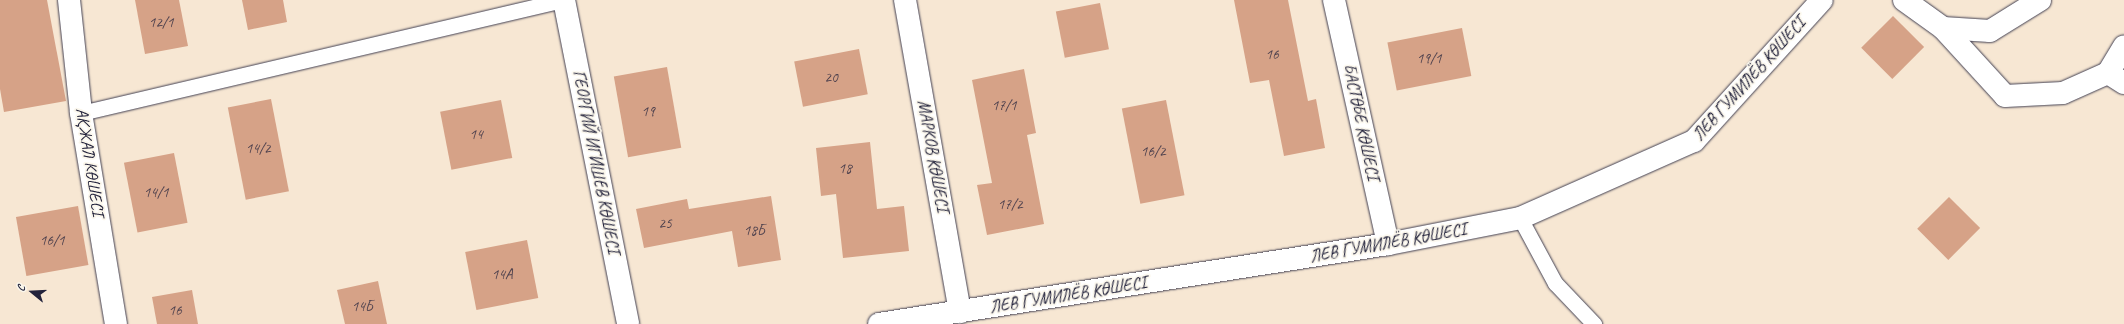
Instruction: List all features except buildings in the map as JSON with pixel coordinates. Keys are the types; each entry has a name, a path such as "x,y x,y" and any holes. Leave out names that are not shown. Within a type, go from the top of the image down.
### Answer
{"street":[{"name":"АҚЖАЛ КӨШЕСІ","path":"69,0 81,112 116,324"},
{"name":"ГЕОРГИЙ ИГИШЕВ КӨШЕСІ","path":"564,0 628,324"},
{"name":"МАРКОВ КӨШЕСІ","path":"905,0 960,312"},
{"name":"БАСТӨБЕ КӨШЕСІ","path":"1334,0 1388,244"},
{"name":"ЛЕВ ГУМИЛЁВ КӨШЕСІ","path":"879,324 1388,244 1520,218 1694,141 1822,0"},
{"path":"1904,0 1943,28 2005,96 2064,93 2116,78 2124,46"},
{"path":"1943,28 1990,31 2020,10 2040,0"}],"lane":[{"path":"81,112 564,0"},
{"path":"1520,218 1555,283 1594,324"}]}
